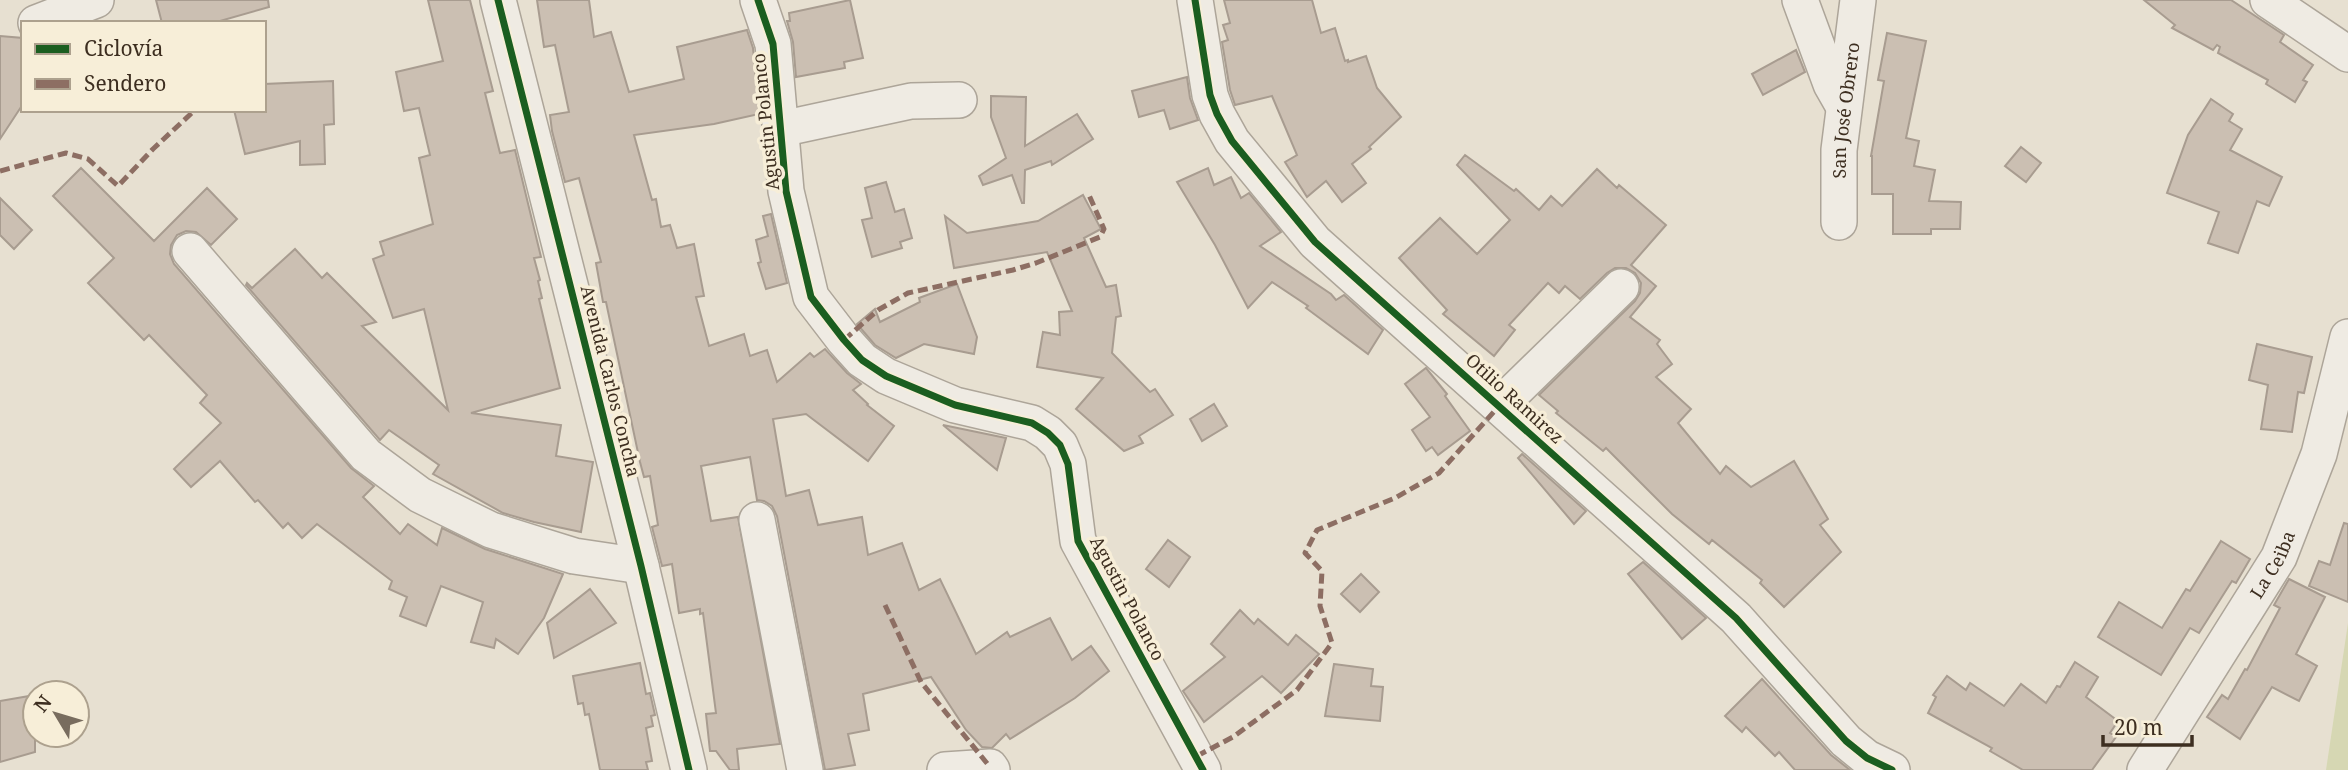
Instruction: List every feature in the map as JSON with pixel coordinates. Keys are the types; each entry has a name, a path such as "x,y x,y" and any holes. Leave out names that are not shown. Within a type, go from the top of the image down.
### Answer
{"street":[{"path":"41,21 96,0"},
{"name":"Avenida Carlos Concha","path":"498,0 641,566 689,770"},
{"name":"Agustin Polanco","path":"758,0 773,44 786,191 811,298 862,360 886,376 955,405 1032,424 1048,433 1060,445 1068,464 1078,541 1203,770"},
{"name":"Otilio Ramirez","path":"1195,0 1210,96 1232,141 1315,242 1736,618 1846,741 1867,758 1892,770"},
{"path":"1800,0 1831,84 1843,105"},
{"name":"San José Obrero","path":"1839,222 1839,150 1858,0"},
{"path":"2268,0 2348,54"},
{"path":"781,129 911,101 959,100"},
{"path":"190,251 366,455 420,495 491,530 574,556 641,566"},
{"path":"1500,405 1621,286"},
{"name":"La Ceiba","path":"2146,770 2279,557 2319,454 2348,337"},
{"path":"757,520 805,770"},
{"path":"945,770 990,767 992,770"}],"green space":[{"path":"2348,623 2348,770 2326,770"}],"building":[{"path":"156,0 268,0 269,7 220,21 161,21"},
{"path":"428,0 470,0 493,91 485,93 500,153 515,150 541,257 534,258 540,280 542,298 539,299 560,388 471,413 561,425 556,456 593,462 581,532 503,513 433,474 439,465 389,430 380,440 246,285 247,283 252,288 295,249 322,278 327,273 376,322 362,326 448,410 424,309 393,318 373,259 384,255 380,242 433,224 419,158 430,155 419,108 404,111 396,72 443,61"},
{"path":"537,0 589,0 594,37 611,32 629,92 684,79 677,47 747,30 753,48 759,114 714,124 634,135 652,200 656,199 661,227 670,225 677,248 694,244 704,296 696,297 709,346 744,334 750,356 767,350 777,382 810,353 814,357 825,349 861,384 853,390 894,426 868,461 806,414 773,419 786,496 809,490 818,525 862,517 868,555 902,543 919,590 940,579 976,654 1007,632 1010,637 1050,618 1072,660 1091,646 1109,671 1075,698 1010,739 1006,734 992,748 982,747 966,730 931,677 863,694 869,730 848,734 855,765 825,770 777,516 772,506 757,500 750,457 701,466 711,521 738,517 780,744 737,749 739,770 730,770 716,751 710,751 706,714 716,713 703,613 700,614 700,609 679,613 672,564 662,566 652,527 658,525 650,476 644,477 606,302 603,302 596,263 601,262 579,178 565,182 552,131 550,115 569,112 555,45 544,47"},
{"path":"850,0 863,58 844,62 845,68 796,77 793,42 787,21 790,21 789,13"},
{"path":"1224,0 1312,0 1321,33 1335,28 1345,61 1366,56 1377,88 1401,117 1369,147 1371,149 1352,164 1366,183 1342,202 1326,181 1307,197 1285,162 1297,155 1272,96 1235,105 1222,42 1228,40 1223,25 1230,23"},
{"path":"2144,0 2231,0 2284,35 2280,42 2313,65 2303,80 2307,82 2295,102 2266,84 2268,80 2218,53 2220,47 2217,45 2213,50 2172,28 2175,25"},
{"path":"1887,33 1926,41 1906,138 1919,141 1914,166 1935,170 1929,201 1961,202 1960,229 1931,229 1931,234 1893,234 1893,194 1872,194 1871,156 1884,81 1878,80"},
{"path":"0,36 21,38 21,107 0,139"},
{"path":"1796,50 1805,72 1763,95 1752,74"},
{"path":"1187,77 1190,98 1198,120 1170,129 1164,110 1139,117 1132,91"},
{"path":"333,81 334,124 324,125 325,164 300,165 300,141 245,154 234,112 266,112 266,84"},
{"path":"991,96 1026,97 1025,146 1077,114 1093,139 1052,165 1051,161 1025,170 1024,203 1012,175 983,185 979,176 1006,158 991,117"},
{"path":"2211,99 2233,114 2229,121 2242,129 2230,150 2282,177 2269,206 2257,201 2238,253 2208,243 2219,212 2167,193 2188,135"},
{"path":"2021,147 2041,163 2026,182 2005,166"},
{"path":"1465,155 1514,191 1516,189 1539,210 1551,196 1562,206 1597,169 1617,188 1619,185 1666,225 1631,265 1656,286 1630,317 1660,340 1657,344 1672,364 1656,377 1691,409 1678,423 1720,474 1726,466 1751,487 1794,461 1828,519 1820,525 1841,552 1784,607 1760,583 1762,580 1712,540 1709,544 1672,514 1606,448 1603,451 1556,413 1558,411 1539,395 1635,301 1640,293 1641,283 1635,273 1626,268 1615,268 1580,299 1565,286 1559,293 1548,283 1509,325 1515,330 1494,356 1443,314 1447,310 1399,258 1440,218 1477,254 1510,220 1457,165"},
{"path":"81,168 154,241 207,188 237,219 211,245 196,232 186,231 177,235 171,245 170,254 174,264 351,468 374,486 363,497 400,534 408,524 437,545 442,528 485,549 563,574 544,618 518,654 496,639 494,648 471,642 483,602 441,586 426,626 400,616 407,597 389,589 392,581 317,524 302,538 288,523 283,528 258,500 255,502 220,461 191,487 174,469 221,423 200,403 207,395 149,335 144,340 88,283 114,258 53,196"},
{"path":"1208,168 1214,185 1231,177 1241,198 1249,193 1281,232 1260,246 1336,300 1344,295 1383,330 1368,354 1306,308 1308,306 1272,282 1248,308 1215,245 1177,182"},
{"path":"886,182 895,212 904,209 912,238 900,242 902,248 872,257 862,220 872,218 865,188"},
{"path":"1083,195 1101,229 1084,238 1106,287 1116,285 1121,316 1116,317 1112,353 1150,392 1155,389 1173,415 1139,436 1143,443 1124,451 1076,409 1103,378 1037,367 1043,332 1060,335 1059,312 1072,311 1047,252 954,268 945,216 967,233 1038,221"},
{"path":"0,198 32,230 14,249 0,235"},
{"path":"771,214 787,283 766,289 758,263 761,262 756,240 768,236 763,216"},
{"path":"957,284 977,337 974,354 924,344 896,358 875,345 857,324 875,309 880,322 920,302 919,298"},
{"path":"2257,344 2312,357 2304,393 2298,392 2292,432 2261,429 2268,385 2249,380"},
{"path":"1426,368 1447,394 1445,396 1470,431 1438,455 1432,447 1426,451 1412,430 1430,417 1405,384"},
{"path":"1214,404 1227,426 1202,441 1190,419"},
{"path":"943,425 1006,438 997,470"},
{"path":"1522,454 1586,511 1574,524 1518,458"},
{"path":"2344,523 2348,524 2348,602 2309,586 2319,561 2330,565"},
{"path":"1168,540 1190,557 1169,587 1146,569"},
{"path":"2221,541 2250,559 2236,583 2232,581 2199,633 2190,628 2161,675 2098,637 2119,602 2162,628 2186,589 2190,591"},
{"path":"1643,562 1706,618 1682,639 1628,574"},
{"path":"1361,574 1379,592 1360,612 1341,594"},
{"path":"2289,579 2325,597 2296,654 2317,666 2299,701 2272,687 2240,739 2207,717 2222,695 2228,699 2245,669 2247,670 2280,608 2274,605"},
{"path":"590,589 616,623 554,658 547,623"},
{"path":"1240,610 1254,624 1258,619 1288,645 1296,635 1319,654 1281,693 1262,676 1204,722 1183,691 1225,657 1211,644"},
{"path":"2075,662 2098,677 2086,697 2118,721 2110,733 2116,737 2092,770 2023,770 1990,751 1992,748 1928,713 1936,697 1933,695 1947,676 1966,690 1970,683 2004,706 2021,684 2046,703 2057,686 2060,687"},
{"path":"640,663 646,694 650,693 655,715 651,716 653,726 646,728 652,761 646,762 648,770 600,770 589,714 585,715 583,703 578,704 573,676"},
{"path":"1334,664 1373,669 1371,686 1383,687 1380,721 1325,716"},
{"path":"1762,679 1831,755 1850,770 1795,770 1779,752 1775,756 1746,727 1742,732 1725,716"},
{"path":"21,697 21,749 35,749 35,752 0,762 0,701"}],"marked path":[{"path":"0,171 66,153 88,159 118,186 193,112"},
{"path":"844,340 878,310 908,293 1013,270 1100,237 1104,229 1089,195"},
{"path":"1197,756 1233,737 1297,690 1332,643 1320,606 1322,571 1305,553 1317,530 1395,498 1439,473 1500,405"},
{"path":"885,605 921,682 990,767"}],"cycle path":[{"path":"498,0 641,566 689,770"},
{"path":"758,0 773,44 786,191 811,297 862,360 886,376 955,405 1032,423 1060,445 1068,464 1078,541 1203,770"},
{"path":"1195,0 1210,95 1217,114 1232,141 1315,242 1736,618 1846,741 1867,758 1892,770"}]}
